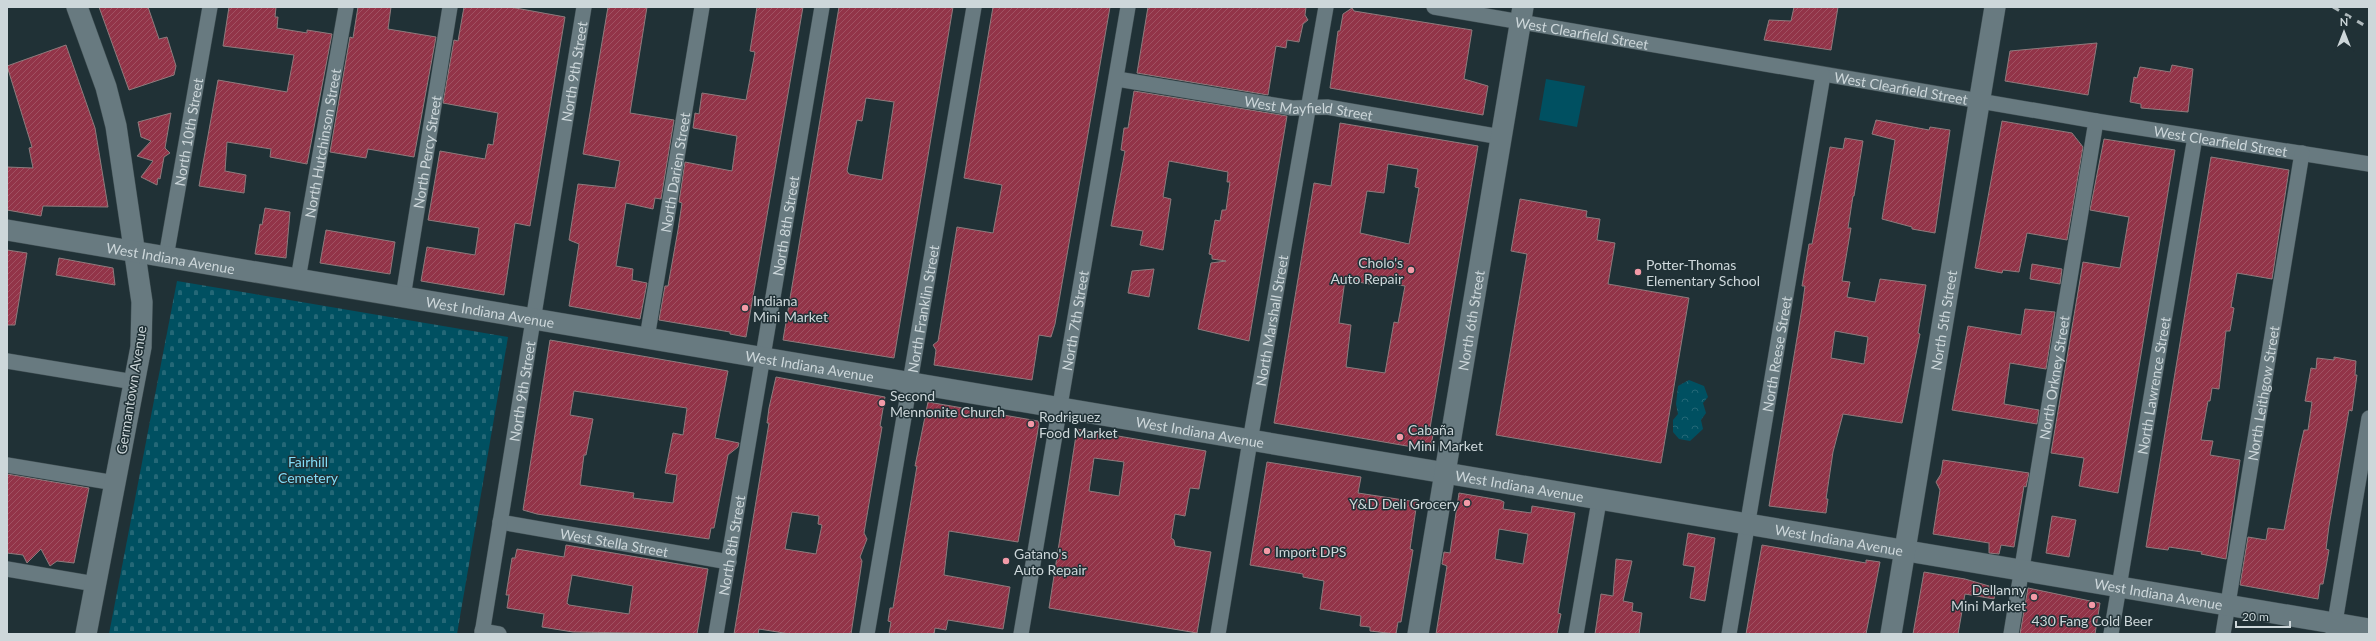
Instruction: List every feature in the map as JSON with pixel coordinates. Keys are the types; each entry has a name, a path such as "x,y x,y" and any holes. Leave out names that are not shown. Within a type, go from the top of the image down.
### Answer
{"street":[{"name":"Germantown Avenue","path":"77,7 106,87 116,126 143,323 134,382 86,634"},
{"name":"North 10th Street","path":"166,256 210,7"},
{"name":"North Hutchinson Street","path":"298,279 346,7"},
{"name":"North Percy Street","path":"402,297 450,7"},
{"name":"North 9th Street","path":"482,633 532,318 584,7"},
{"name":"North Darien Street","path":"647,338 702,7"},
{"name":"North 8th Street","path":"716,634 822,7"},
{"name":"North Franklin Street","path":"867,634 974,7"},
{"name":"North 7th Street","path":"1021,634 1058,408 1117,78 1128,7"},
{"name":"North Marshall Street","path":"1218,634 1250,441 1326,7"},
{"name":"West Clearfield Street","path":"1434,7 1522,15 1824,75 2096,121 2369,164"},
{"name":"North 5th Street","path":"1891,634 1995,7"},
{"name":"North 6th Street","path":"1418,634 1522,15"},
{"name":"North Reese Street","path":"1729,634 1824,75"},
{"name":"West Mayfield Street","path":"1117,78 1292,108 1327,107 1501,136"},
{"name":"North Orkney Street","path":"2011,634 2096,121"},
{"name":"North Lawrence Street","path":"2111,634 2195,136"},
{"name":"North Leithgow Street","path":"2223,634 2302,153"},
{"name":"West Indiana Avenue","path":"7,230 532,318 762,359 909,382 1599,501 2119,587 2228,606 2334,629 2369,629"},
{"path":"7,361 134,382"},
{"path":"2334,629 2369,418"},
{"path":"7,465 115,483"},
{"path":"1576,634 1599,501"},
{"name":"West Stella Street","path":"500,522 729,562"},
{"path":"7,569 96,584"},
{"path":"482,633 499,634"}],"green space":[{"path":"1546,79 1585,86 1577,127 1539,120"},
{"name":"Fairhill Cemetery","path":"177,281 508,337 457,634 109,634"},
{"path":"1689,380 1704,386 1708,397 1703,403 1706,413 1701,420 1703,429 1690,441 1679,439 1673,432 1673,420 1678,414 1676,404 1678,386"}],"building":[{"path":"99,7 148,7 159,39 167,37 176,66 174,75 129,90"},
{"path":"229,7 276,7 275,17 278,17 277,28 307,33 307,30 332,34 307,164 270,157 271,149 227,142 225,171 246,175 244,193 199,186 218,80 287,92 294,55 223,46"},
{"path":"358,7 391,7 388,29 436,37 414,157 368,149 366,158 330,152 350,37 353,38"},
{"path":"464,7 510,7 565,17 530,226 515,223 504,295 421,281 427,247 475,255 479,228 428,220 440,151 485,159 488,144 493,145 498,113 443,103 454,40 458,41"},
{"path":"608,7 647,7 630,113 674,120 661,199 655,198 653,209 626,203 616,266 633,269 632,280 647,283 640,319 569,306 579,244 569,240 578,184 615,188 620,161 583,154"},
{"path":"757,7 803,7 746,337 730,334 730,332 659,320 665,286 668,286 678,230 682,203 679,202 685,162 732,171 737,136 693,128 695,113 699,114 702,93 746,100 755,52 750,51"},
{"path":"839,7 953,7 894,358 783,340","holes":["866,98 894,102 882,180 849,174 847,171 857,120 862,121"]},
{"path":"993,7 1110,7 1055,324 1051,337 1039,335 1032,380 934,365 936,350 933,345 938,341 957,227 993,233 1002,185 964,178"},
{"path":"1148,7 1306,7 1305,15 1308,20 1303,24 1299,42 1287,40 1286,48 1276,46 1268,95 1137,73"},
{"path":"1794,7 1838,7 1831,50 1764,40 1769,20 1791,21"},
{"path":"1352,8 1354,11 1472,30 1464,79 1488,86 1483,115 1330,88 1338,31 1340,31 1343,14"},
{"path":"2097,43 2088,95 2005,81 2010,51"},
{"path":"66,45 95,128 108,207 43,206 41,216 7,210 7,167 33,168 29,148 32,147 7,66"},
{"path":"2172,65 2193,69 2188,112 2141,108 2141,104 2130,102 2134,77 2137,78 2140,67 2170,72"},
{"path":"1134,91 1287,116 1249,341 1198,329 1211,263 1226,261 1212,259 1212,255 1209,254 1215,220 1220,221 1222,210 1226,210 1230,182 1227,182 1228,172 1169,161 1163,197 1171,199 1163,250 1140,245 1143,231 1111,226 1125,151 1121,150 1124,128 1128,128"},
{"path":"171,113 165,148 170,153 164,157 160,179 158,178 157,185 141,177 153,161 137,156 151,141 141,137 138,122"},
{"path":"1876,120 1929,130 1930,127 1950,130 1935,233 1912,229 1912,227 1882,219 1895,140 1872,134"},
{"path":"2002,121 2072,133 2083,147 2067,240 2027,233 2019,272 2003,270 2002,273 1975,268"},
{"path":"1340,123 1478,146 1429,434 1433,435 1430,450 1274,423 1314,183 1331,186","holes":["1388,164 1418,169 1415,187 1419,188 1409,244 1360,233 1367,191 1384,193","1345,280 1370,284 1371,280 1405,286 1398,323 1394,322 1385,373 1346,367 1351,325 1339,323"]},
{"path":"1845,138 1863,141 1848,228 1851,228 1842,281 1850,282 1847,297 1875,302 1880,279 1926,285 1918,333 1920,334 1902,423 1843,414 1833,452 1826,499 1828,499 1826,513 1769,506 1802,308 1805,286 1802,286 1809,244 1812,244 1830,147 1843,149","holes":["1835,331 1868,337 1864,364 1831,358"]},
{"path":"2104,139 2175,150 2118,493 2079,486 2084,458 2051,453 2083,262 2120,268 2129,217 2090,210"},
{"path":"2211,157 2289,170 2272,279 2237,273 2231,307 2234,308 2230,331 2226,331 2219,389 2212,388 2210,401 2208,401 2201,440 2213,441 2210,455 2240,460 2226,559 2201,554 2202,552 2169,547 2168,550 2146,547"},
{"name":"Potter-Thomas Elementary School","path":"1520,199 1587,211 1586,217 1600,219 1597,240 1615,243 1608,284 1689,298 1661,463 1496,435 1527,254 1511,251"},
{"path":"265,208 290,212 286,258 255,254 260,224 262,225"},
{"path":"326,230 395,242 390,274 320,263"},
{"path":"7,250 27,253 15,325 7,325"},
{"path":"59,258 113,268 115,285 56,275"},
{"path":"2032,264 2062,269 2060,284 2030,279"},
{"path":"1154,269 1149,297 1128,293 1132,271"},
{"path":"2025,309 2055,312 2046,369 2010,363 2004,404 2039,410 2037,424 1952,410 1968,326 2021,335"},
{"path":"550,340 728,371 715,438 739,443 738,447 728,455 714,528 711,528 709,539 537,514 523,510","holes":["574,391 687,408 683,435 673,433 665,473 677,475 673,503 633,498 634,493 580,485 584,455 586,455 593,419 570,415"]},
{"path":"2334,357 2356,361 2355,375 2357,375 2352,411 2349,410 2329,526 2326,549 2329,550 2323,584 2320,584 2318,599 2240,585 2248,537 2266,540 2268,528 2284,530 2304,430 2308,430 2312,402 2305,401 2311,368 2316,369 2317,358 2334,360"},
{"path":"776,377 885,397 880,426 882,427 864,533 867,539 860,557 862,561 851,634 790,634 759,629 758,634 734,634 769,423 767,423","holes":["792,512 819,516 818,524 822,525 816,554 785,549"]},
{"path":"928,402 1038,421 1039,424 1018,542 949,531 944,575 1010,587 1003,629 948,620 946,630 935,628 934,634 889,634 891,622 888,621 890,608 893,608 917,466 915,466"},
{"path":"1077,429 1206,451 1199,489 1190,488 1185,516 1175,514 1171,538 1174,540 1175,546 1211,552 1197,633 1049,608","holes":["1094,458 1124,462 1119,496 1089,491"]},
{"path":"1943,460 2029,473 2026,487 2024,486 2014,547 2001,545 1999,554 1989,553 1989,543 1933,534 1940,490 1936,482 1941,474"},
{"path":"1267,462 1361,477 1358,493 1417,502 1410,549 1413,550 1401,622 1398,622 1396,634 1370,631 1370,627 1360,626 1361,616 1320,609 1324,581 1303,577 1303,574 1250,565"},
{"path":"7,474 89,488 74,563 57,561 50,566 41,549 27,563 23,555 7,553"},
{"path":"1459,493 1500,500 1504,502 1503,509 1531,513 1532,506 1575,513 1558,613 1561,614 1557,634 1436,634 1447,566 1442,564 1444,552 1450,553","holes":["1499,529 1528,534 1523,564 1495,559"]},
{"path":"2052,516 2076,520 2069,557 2046,553"},
{"path":"1688,533 1715,538 1705,601 1690,598 1695,567 1683,565"},
{"path":"566,545 708,569 697,634 573,632 542,627 544,614 507,608 509,595 506,595 512,558 515,558 517,549 564,557","holes":["572,575 633,586 629,614 569,605 567,603"]},
{"path":"1762,545 1866,563 1866,560 1880,562 1866,634 1746,634"},
{"path":"1616,559 1632,561 1623,601 1633,603 1632,611 1642,613 1639,634 1595,634 1601,594 1613,596"},
{"path":"1924,572 1965,579 1996,588 1994,599 1965,594 1958,634 1913,634"},
{"path":"2028,588 2100,603 2095,634 2020,634"}],"railway":[{"path":"2333,7 2369,28"}],"place":[{"name":"Cholo's Auto Repair","path":"1411,270"},
{"name":"Potter-Thomas Elementary School","path":"1638,272"},
{"name":"Indiana Mini Market","path":"745,308"},
{"name":"Second Mennonite Church","path":"882,403"},
{"name":"Rodriguez Food Market","path":"1031,424"},
{"name":"Cabaña Mini Market","path":"1400,437"},
{"name":"Y&D Deli Grocery","path":"1467,503"},
{"name":"Import DPS","path":"1267,551"},
{"name":"Gatano's Auto Repair","path":"1006,561"},
{"name":"Dellanny Mini Market","path":"2034,597"},
{"name":"430 Fang Cold Beer","path":"2092,605"}]}
